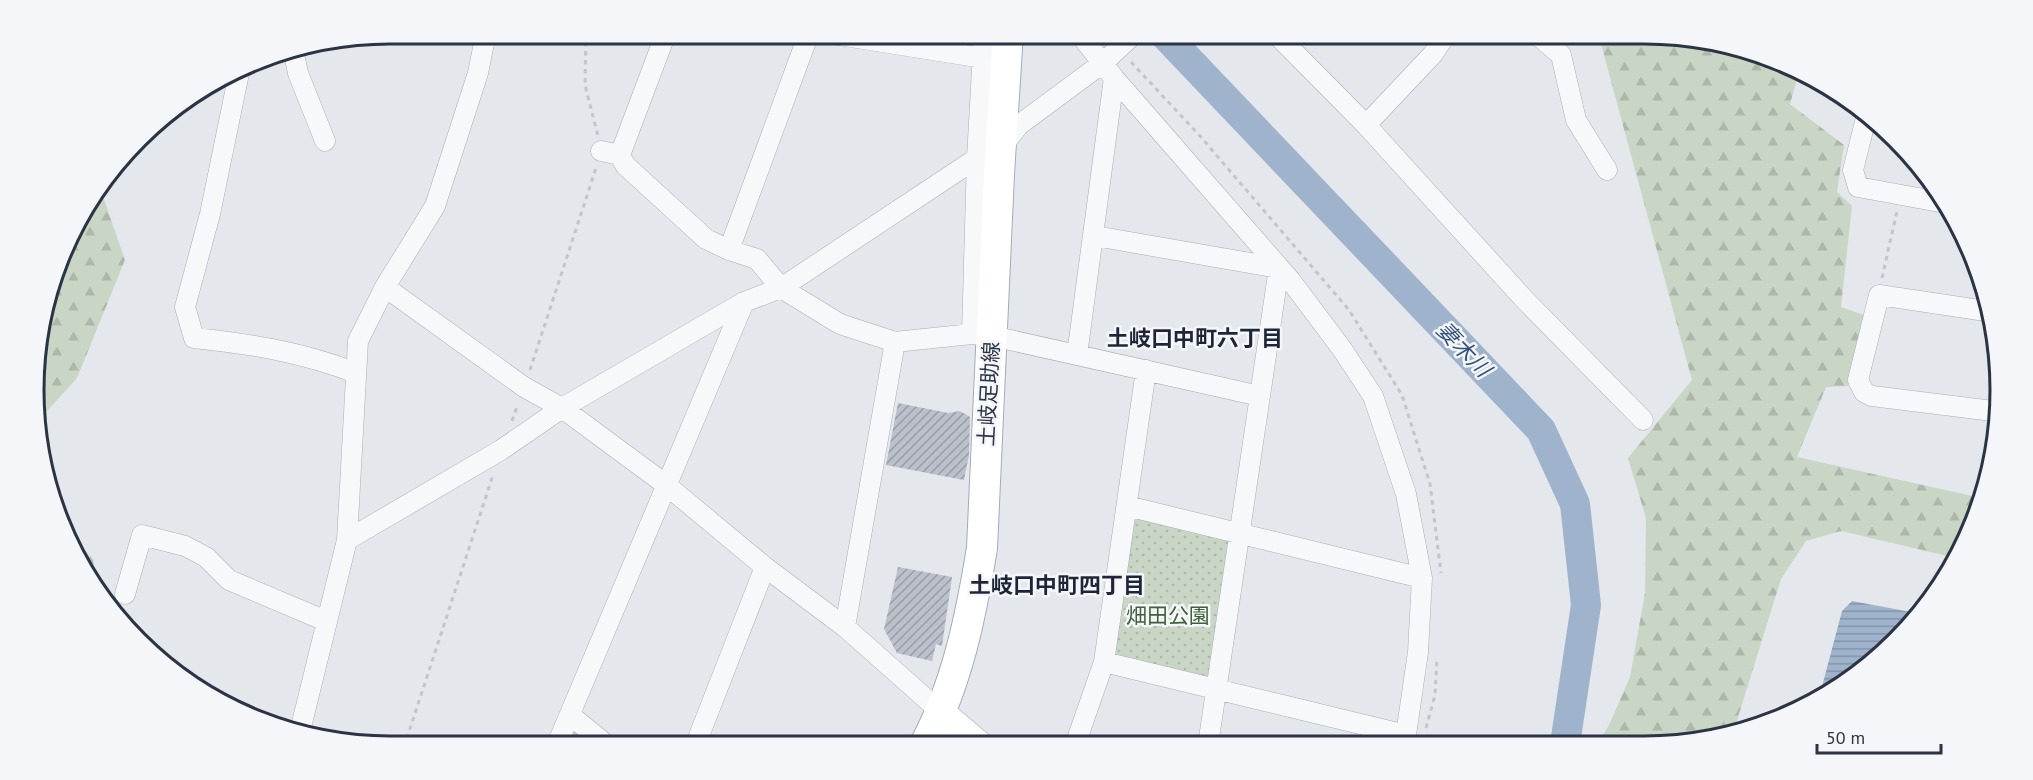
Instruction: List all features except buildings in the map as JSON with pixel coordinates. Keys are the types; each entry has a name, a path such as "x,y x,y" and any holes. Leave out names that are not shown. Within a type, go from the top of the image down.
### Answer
{"main road":[{"name":"土岐足助線","path":"929,736 942,713 974,596 982,548 982,335 989,153 1006,44"}],"street":[{"path":"301,725 347,540 358,341 385,287 435,206 478,73 484,44"},
{"path":"661,44 611,153 706,239 729,250 757,259 781,288 840,324 895,342 982,335 1260,396"},
{"path":"729,250 805,44"},
{"path":"895,44 983,58"},
{"path":"984,44 989,153"},
{"path":"1088,44 1279,268 1342,349 1373,396 1406,494 1422,578 1418,652 1407,736"},
{"path":"1077,355 1095,236 1109,70 1119,48 1123,44"},
{"path":"1286,44 1366,125 1524,299 1643,420"},
{"path":"1366,125 1440,44"},
{"path":"1548,44 1561,55 1575,120 1607,170"},
{"path":"295,57 298,73 326,141"},
{"path":"347,540 501,450 562,408 744,302 781,288 989,153 1019,124 1109,70"},
{"path":"238,79 210,214 185,307 194,338 260,345 317,358 356,373"},
{"path":"1865,124 1853,170 1858,187 1900,197 1934,201"},
{"path":"1095,236 1279,268"},
{"path":"1209,736 1279,268"},
{"path":"385,287 524,387 562,408 665,484 765,567 845,627 969,736"},
{"path":"1980,310 1879,295 1858,380 1864,392 1872,396 1989,411"},
{"path":"561,736 665,484 744,302"},
{"path":"845,627 895,342"},
{"path":"1078,736 1104,662 1146,370"},
{"path":"1127,506 1422,578"},
{"path":"125,594 142,535 185,546 206,557 229,580 326,621"},
{"path":"699,736 765,567"},
{"path":"1104,662 1216,689 1388,736"},
{"path":"570,716 595,736"}],"path":[{"path":"1879,295 1900,197"}],"green space":[{"path":"1601,44 1666,44 1711,50 1754,62 1797,80 1790,104 1844,145 1837,192 1852,206 1841,307 1864,315 1848,386 1826,387 1797,457 1973,496 1947,556 1841,531 1806,541 1781,579 1736,724 1666,736 1603,736 1630,677 1645,593 1646,518 1628,458 1692,380"},
{"path":"103,196 125,260 77,378 44,414 46,345 55,300 79,237"},
{"name":"畑田公園","path":"1140,516 1226,536 1229,542 1209,679 1116,660 1113,651 1134,520"},
{"path":"81,546 94,560 93,568"},
{"path":"570,725 587,736 566,736"}],"water":[{"path":"1852,601 1909,612 1871,651 1822,686 1842,611"}],"waterway":[{"name":"妻木川","path":"1173,44 1541,430 1575,504 1586,605 1566,736"}],"district":[{"name":"土岐口中町六丁目","path":"1195,338"},
{"name":"土岐口中町四丁目","path":"1057,585"}]}
